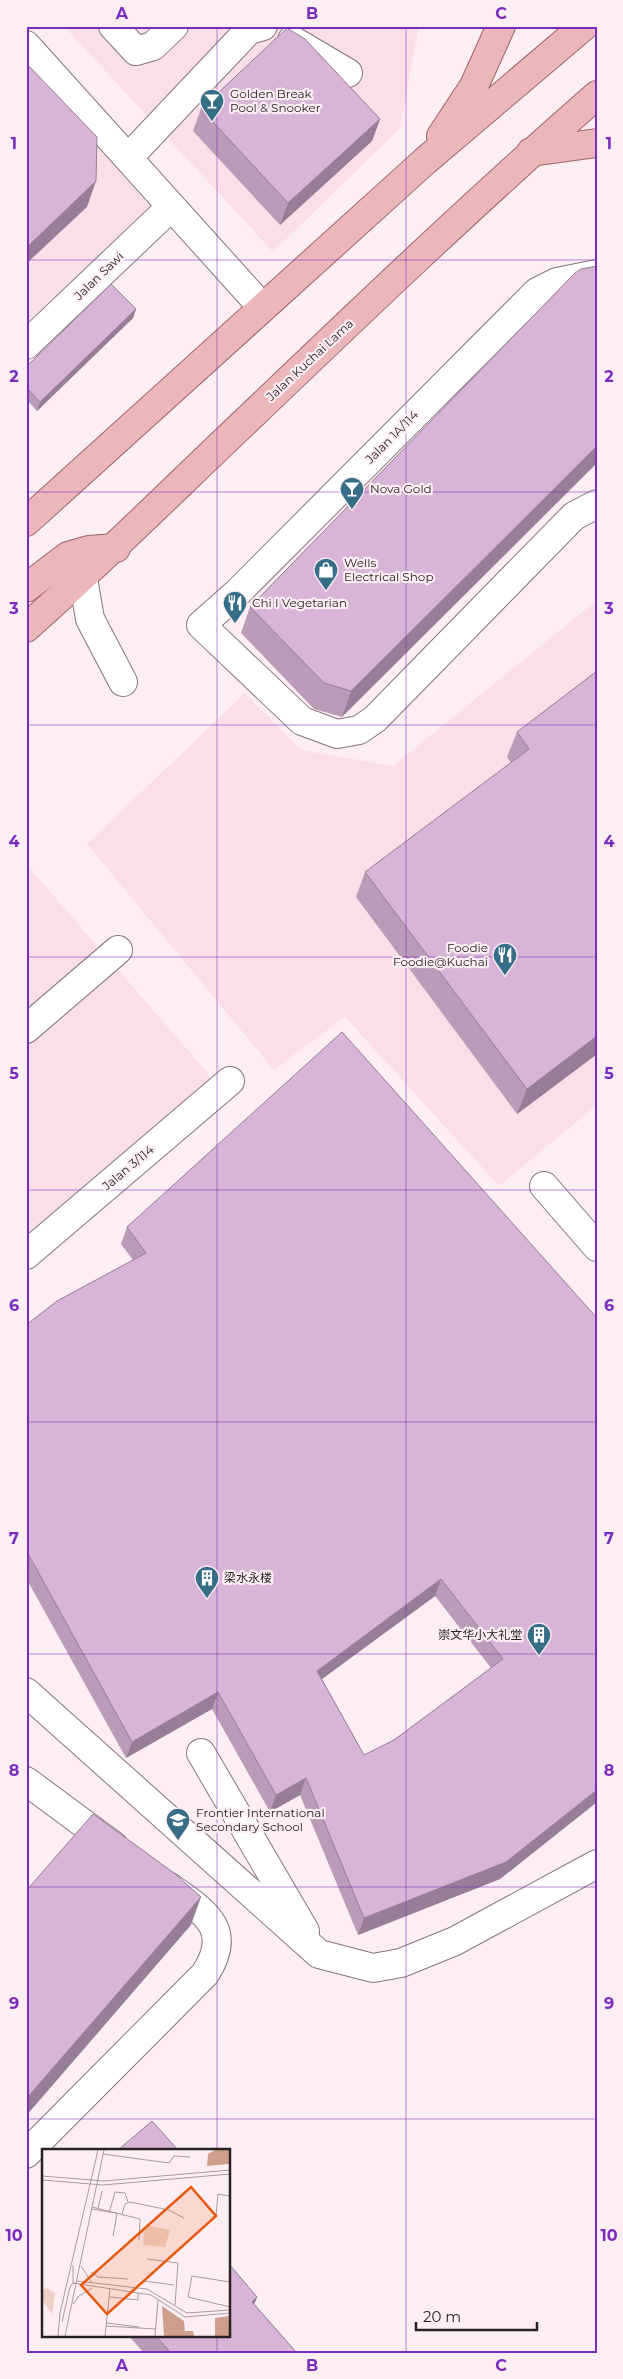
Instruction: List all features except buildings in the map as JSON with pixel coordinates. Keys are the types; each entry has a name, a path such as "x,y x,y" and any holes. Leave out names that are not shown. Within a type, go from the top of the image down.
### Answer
{"main road":[{"path":"425,161 474,86 501,26"},
{"path":"26,522 262,306 425,161 584,26"},
{"name":"Jalan Kuchai Lama","path":"26,628 116,548 249,418 532,152 597,95"},
{"path":"532,152 597,143"},
{"path":"26,588 68,556 89,550 116,548"}],"street":[{"path":"113,26 136,51 154,46 174,26"},
{"path":"128,158 249,30 263,26"},
{"path":"270,26 348,73"},
{"path":"26,45 262,306"},
{"name":"Jalan Sawi","path":"26,345 172,207"},
{"name":"Jalan 1A/114","path":"597,274 558,282 537,292 237,593 201,625 302,720 337,734 359,730 375,719 574,516 597,504"},
{"path":"83,578 90,619 123,682"},
{"path":"26,1028 118,950"},
{"name":"Jalan 3/114","path":"26,1255 230,1081"},
{"path":"544,1186 597,1247"},
{"path":"26,1692 318,1954 373,1968 402,1963 455,1941 597,1864"},
{"path":"201,1753 318,1954"},
{"path":"26,1781 201,1910 213,1923 218,1940 215,1958 205,1974 26,2154"}],"shaded area":[{"path":"64,26 419,26 400,128 273,252"},
{"path":"26,68 152,208 26,328"},
{"path":"597,600 597,1105 499,1186 345,1017 274,1070 87,844 245,693 301,750 393,766"},
{"path":"26,864 212,1078 26,1236"}],"place":[{"name":"Golden Break Pool & Snooker","path":"212,122"},
{"name":"Nova Gold","path":"352,510"},
{"name":"Wells Electrical Shop","path":"326,591"},
{"name":"Chi I Vegetarian","path":"235,624"},
{"name":"Foodie Foodie@Kuchai","path":"505,976"},
{"name":"梁水永楼","path":"207,1599"},
{"name":"崇文华小大礼堂","path":"539,1656"},
{"name":"Frontier International Secondary School","path":"178,1841"}]}
